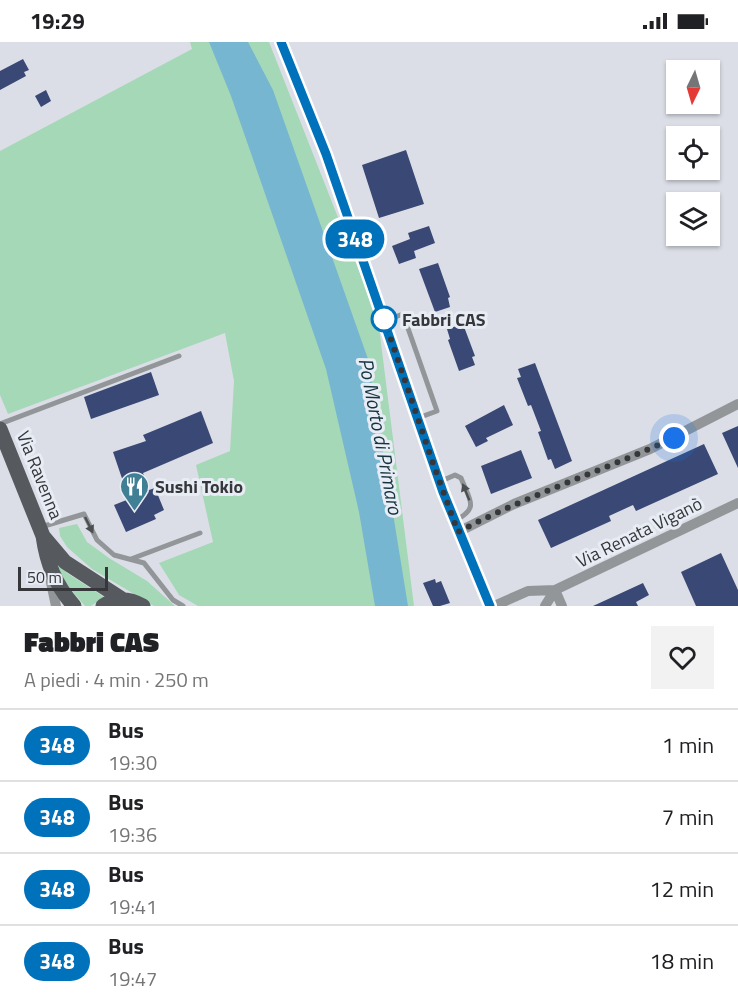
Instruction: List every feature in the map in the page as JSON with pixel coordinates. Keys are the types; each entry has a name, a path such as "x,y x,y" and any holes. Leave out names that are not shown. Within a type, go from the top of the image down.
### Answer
{"main road":[{"name":"Via Ravenna","path":"0,429 42,532 46,558 53,578 74,606"},
{"name":"Via Ravenna","path":"42,532 65,562 122,599 142,606"},
{"path":"103,606 122,599"}],"street":[{"path":"281,42 321,140 439,482 458,532 492,606"},
{"path":"458,532 514,504 650,449 738,404"},
{"name":"Via Renata Viganò","path":"492,606 528,591 555,590 738,503"},
{"path":"46,558 56,606"},
{"path":"545,606 555,590"},
{"path":"555,590 562,606"}],"lane":[{"path":"384,321 402,314 437,411 418,418"},
{"path":"0,424 179,356"},
{"path":"439,482 458,476 471,503 470,512 454,521"},
{"path":"42,532 84,514 97,540 114,555 144,564 173,600 183,606"},
{"path":"131,559 200,533"}],"green space":[{"path":"190,42 269,42 378,319 414,606 198,606 179,595 159,563 213,542 196,465 230,451 234,381 225,333 8,414 0,395 0,151 192,49"},
{"path":"77,524 87,542 147,581 175,606 154,606 92,569 67,547 60,536 59,528"},
{"path":"50,551 67,573 104,597 91,606 85,606 66,584"}],"water":[{"path":"209,42 248,42 273,90 368,359 408,606 375,606 359,512 326,369 231,96"}],"building":[{"path":"23,59 29,70 24,72 26,76 0,90 0,71"},
{"path":"46,90 51,101 41,107 35,96"},
{"path":"406,150 424,204 379,218 362,165"},
{"path":"429,226 435,243 414,251 416,258 399,264 392,246 410,239 408,233"},
{"path":"438,263 450,297 448,298 450,307 435,312 419,269"},
{"path":"463,324 475,356 472,357 475,365 459,371 448,340 450,339 447,329"},
{"path":"535,363 572,461 555,469 551,459 548,460 538,432 541,431 517,378 521,377 518,369"},
{"path":"151,372 159,395 91,419 84,397"},
{"path":"504,405 513,425 486,438 488,441 476,447 465,426"},
{"path":"201,411 213,443 143,473 149,490 155,488 164,510 154,515 156,519 126,532 114,505 129,499 113,452 146,441 143,435"},
{"path":"738,426 738,468 722,433"},
{"path":"704,444 718,474 636,511 633,505 609,516 611,521 551,548 538,520"},
{"path":"521,450 532,478 491,494 481,466"},
{"path":"721,553 738,590 738,606 696,606 681,572"},
{"path":"435,579 436,583 441,581 450,603 433,606 423,583"},
{"path":"643,583 649,595 636,602 638,606 593,606"}],"bus line":[{"name":"348","path":"281,42 326,154 443,492 490,606"}],"place":[{"name":"Fabbri CAS","path":"384,319"},
{"name":"Sushi Tokio","path":"134,512"}],"route":[{"path":"384,319 458,532 514,504 674,438"}],"water label":[{"name":"Po Morto di Primaro","path":"381,436"}]}
